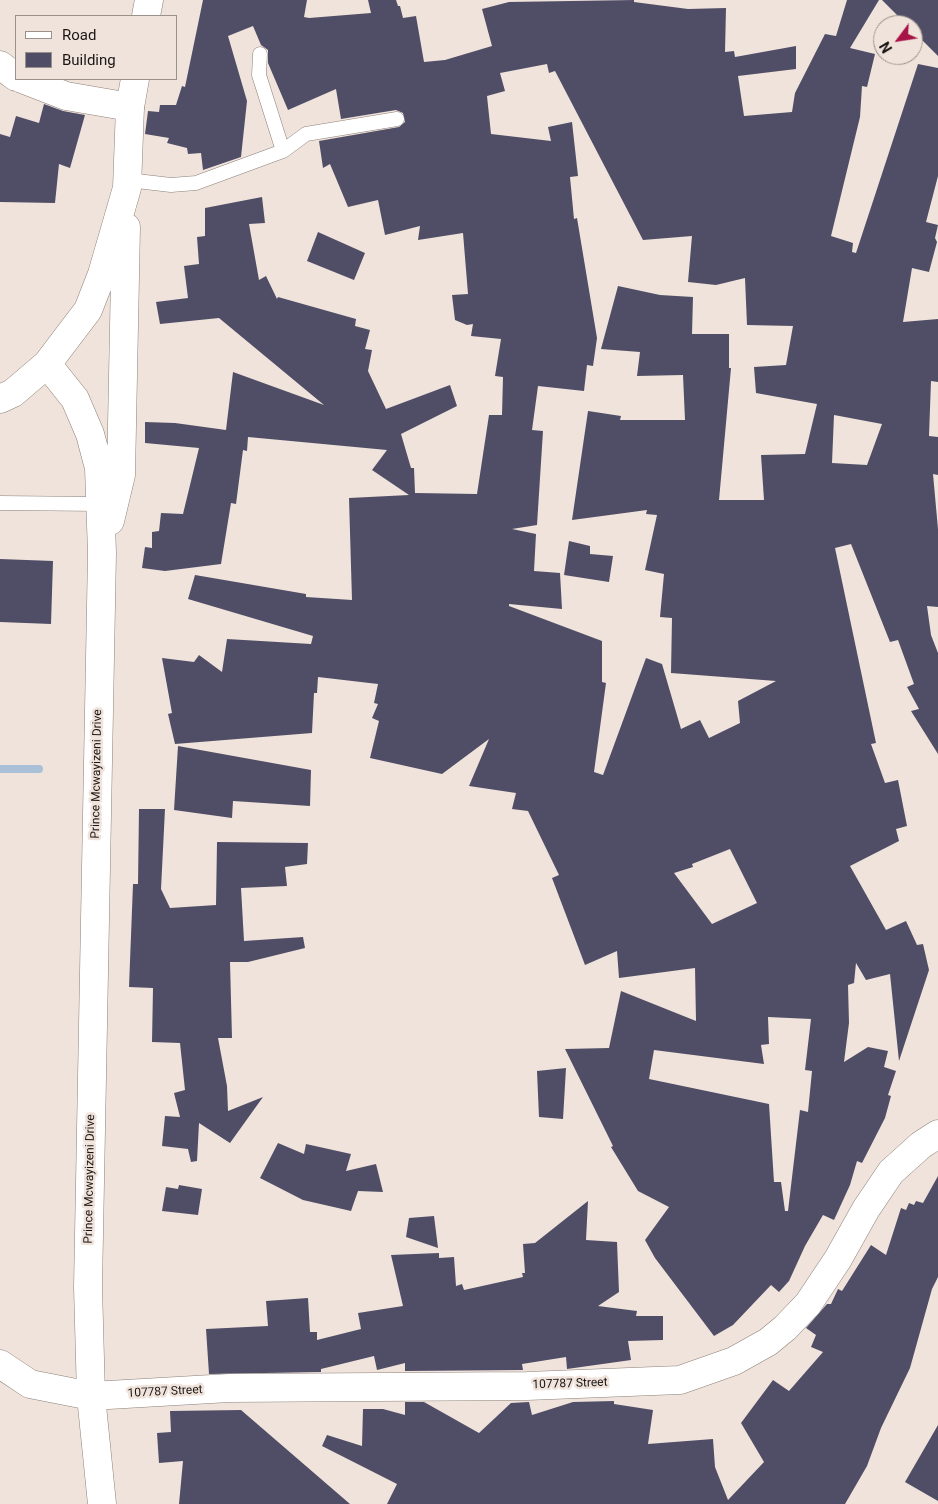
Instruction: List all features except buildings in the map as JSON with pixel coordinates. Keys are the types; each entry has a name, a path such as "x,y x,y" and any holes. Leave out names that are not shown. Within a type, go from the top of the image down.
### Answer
{"street":[{"path":"146,15 149,0"},
{"path":"0,66 15,75"},
{"path":"25,80 66,96 130,107"},
{"path":"102,553 121,475 127,184 130,107 135,80"},
{"path":"0,399 13,393 47,364 88,310 102,274 127,184"},
{"name":"Prince Mcwayizeni Drive","path":"47,364 75,399 90,434 99,468 102,553 88,1277 91,1396 102,1504"},
{"name":"107787 Street","path":"0,1364 30,1384 91,1396 229,1388 527,1386 680,1380 722,1366 768,1342 785,1328 808,1304 891,1172 920,1145 938,1134"}],"lane":[{"path":"260,54 260,75 283,151"},
{"path":"127,184 171,185 196,183 283,151 306,134 397,119"},
{"path":"0,503 100,504"}],"waterway":[{"path":"0,769 39,769"}]}
